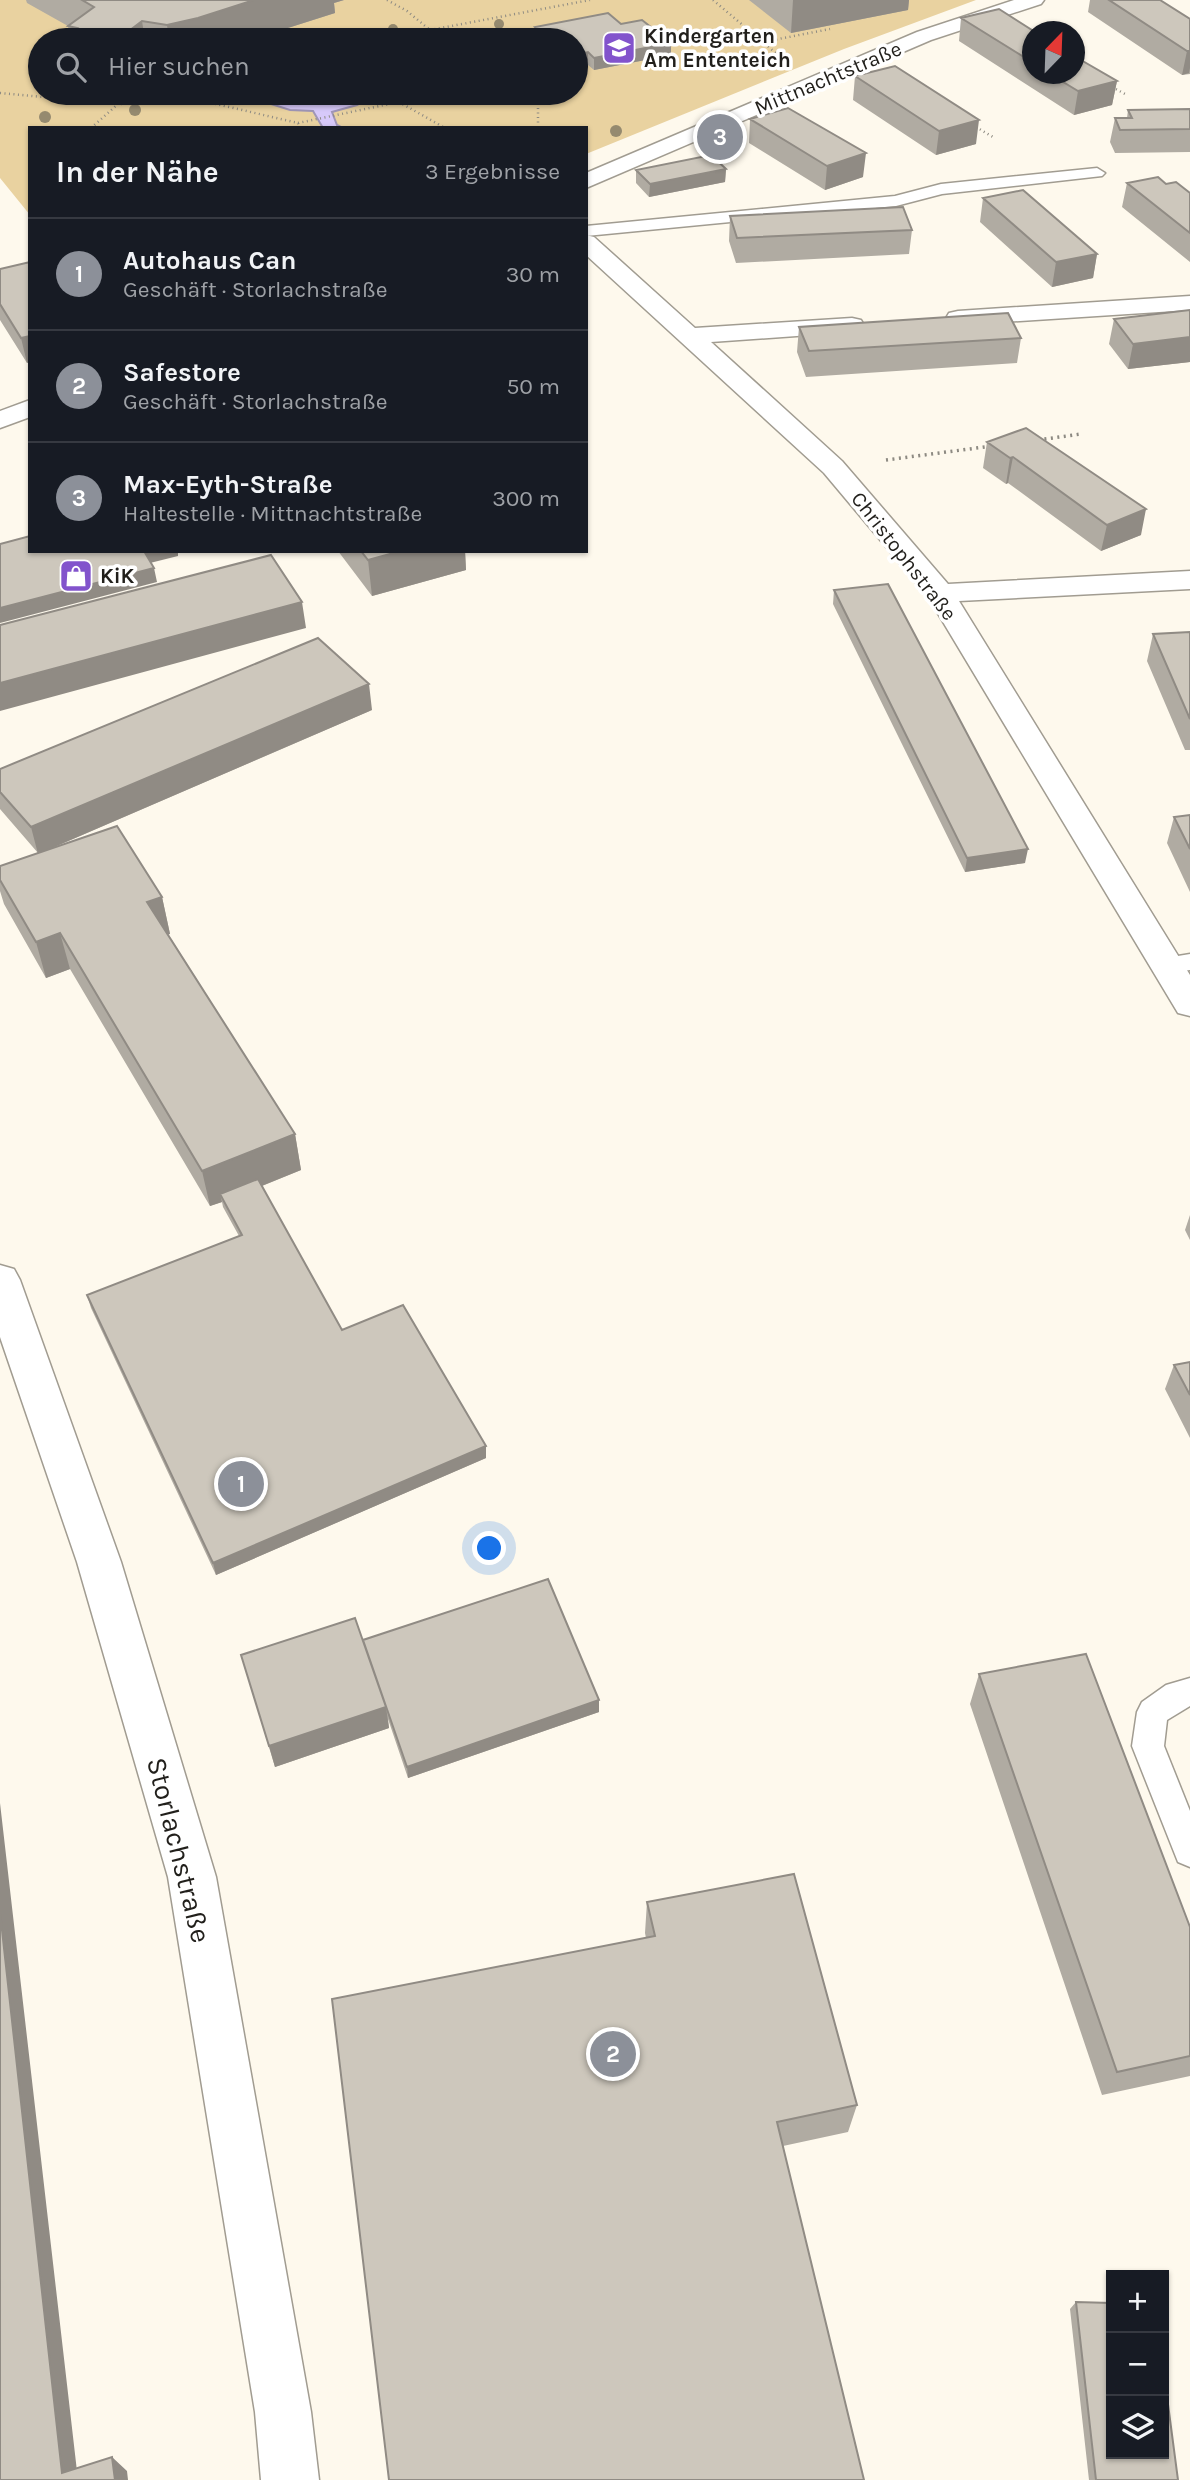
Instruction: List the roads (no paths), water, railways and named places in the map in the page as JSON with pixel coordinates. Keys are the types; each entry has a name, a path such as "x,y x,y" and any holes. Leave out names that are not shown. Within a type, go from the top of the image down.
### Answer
{"street":[{"name":"Mittnachtstraße","path":"588,180 924,36 1034,0"},
{"name":"Christophstraße","path":"588,244 833,467 940,593 1179,964 1190,1004"},
{"path":"940,319 1190,303"},
{"path":"690,336 871,324"},
{"path":"0,420 28,409"},
{"path":"940,593 1190,580"},
{"name":"Storlachstraße","path":"0,1280 99,1562 192,1877 283,2412 290,2480"}],"lane":[{"path":"588,231 896,201 941,189 1097,173"},
{"path":"1190,1692 1177,1695 1153,1712 1148,1746 1190,1851"}],"place":[{"name":"Kindergarten Am Ententeich","path":"619,48"},
{"name":"Max-Eyth-Straße","path":"720,137"},
{"name":"KiK","path":"76,576"},
{"name":"Autohaus Can","path":"241,1484"},
{"name":"Safestore","path":"613,2054"}]}
